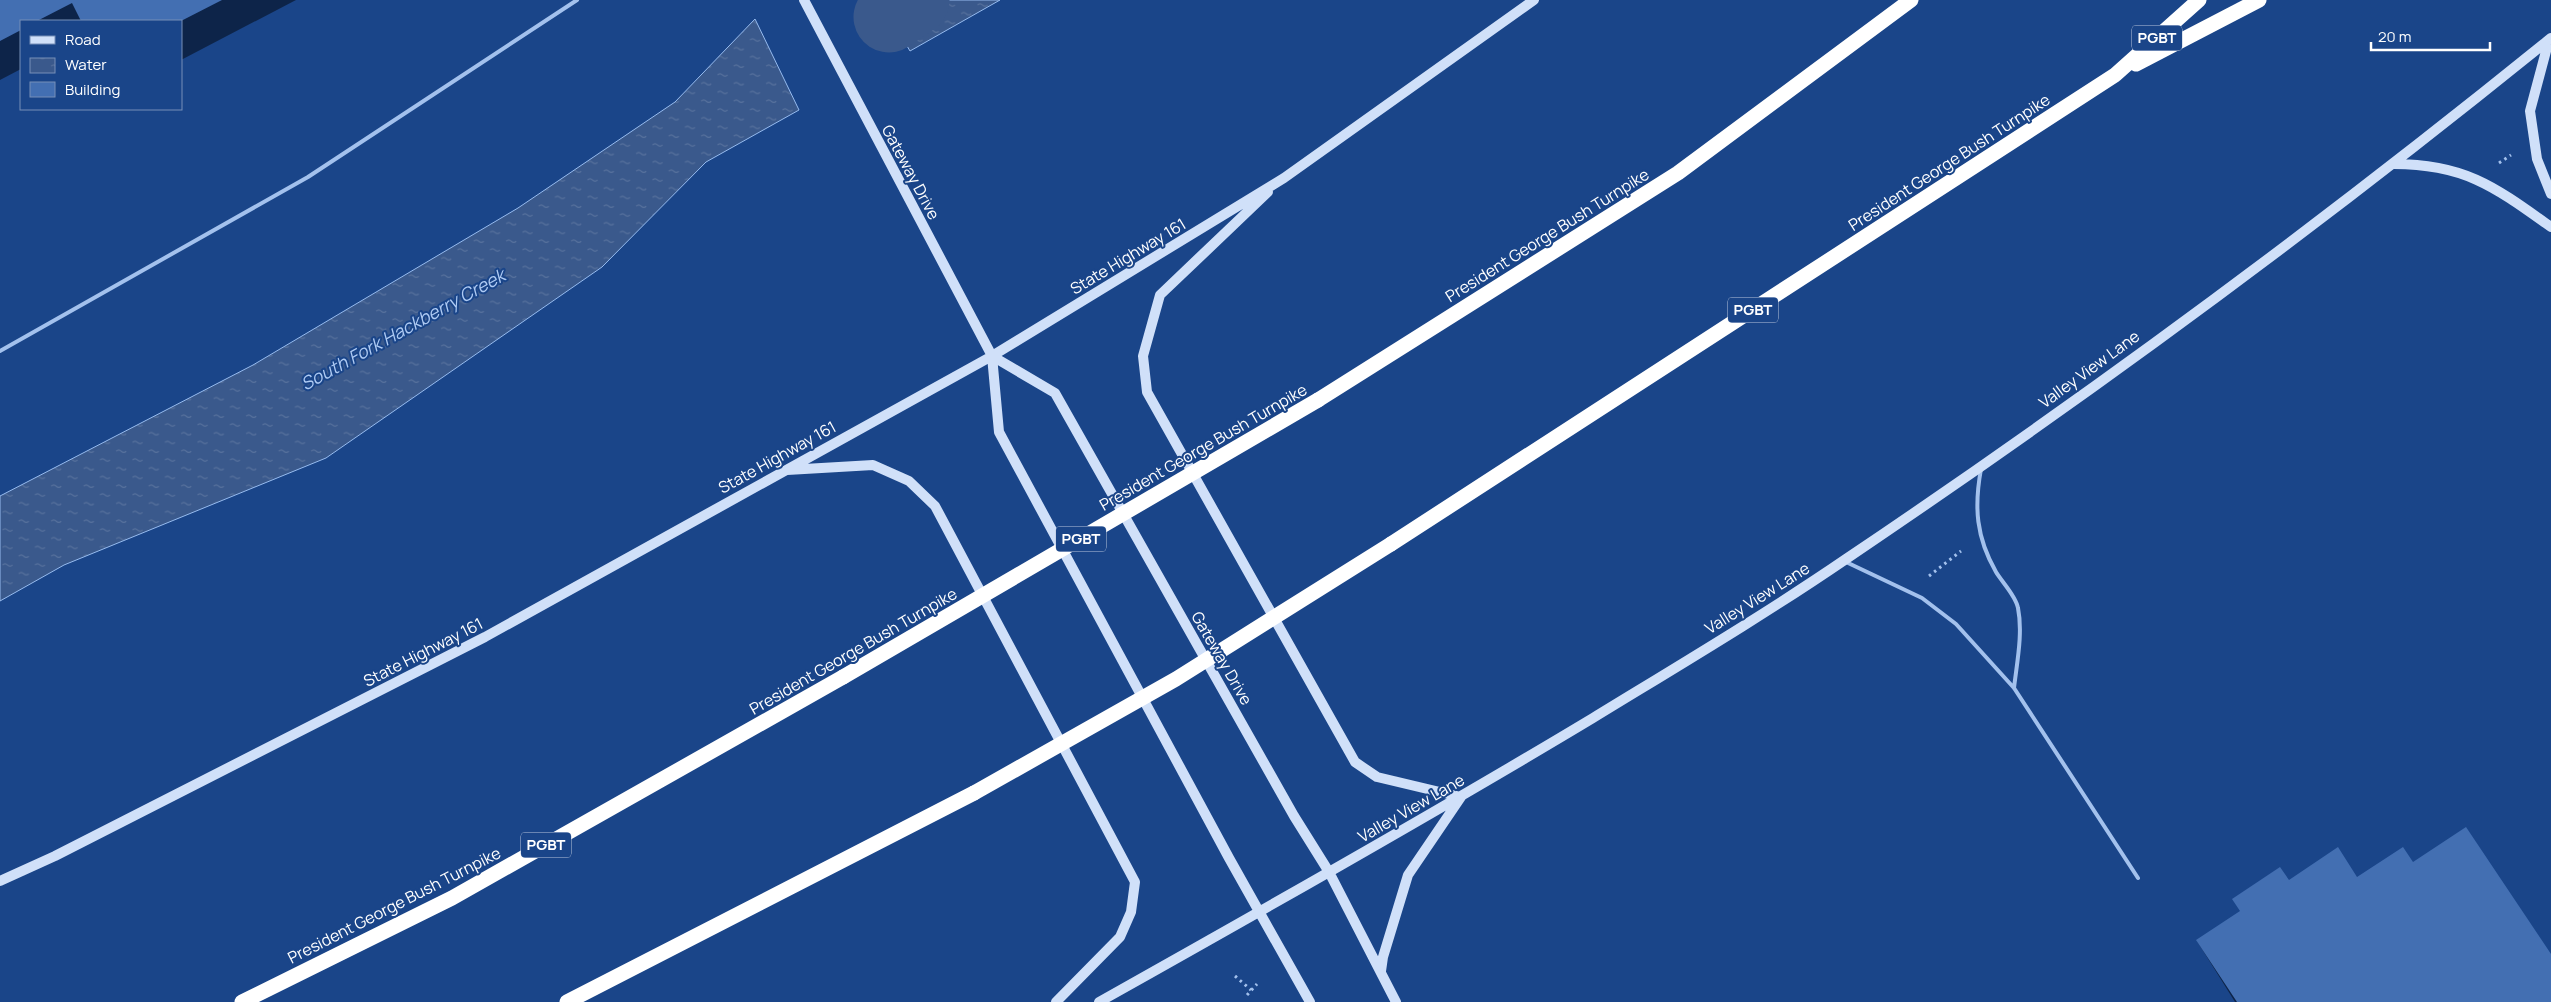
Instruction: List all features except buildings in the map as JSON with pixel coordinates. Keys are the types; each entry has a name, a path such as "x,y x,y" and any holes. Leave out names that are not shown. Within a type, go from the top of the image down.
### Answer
{"highway":[{"name":"President George Bush Turnpike","path":"242,1002 452,898 843,677 1318,400 1678,173 1912,0"},
{"name":"President George Bush Turnpike","path":"567,1002 974,793 1176,679 1391,544 2115,75 2199,0"},
{"path":"2115,75 2258,0"}],"main road":[{"name":"Gateway Drive","path":"804,0 992,356 999,432 1258,913 1310,1002"},
{"name":"State Highway 161","path":"0,881 64,851 485,637 783,470 992,356 1284,178 1534,0"},
{"path":"2394,164 2550,39"},
{"path":"2550,39 2530,111 2537,159 2551,194"},
{"path":"2394,164 2439,166 2475,179 2497,189 2551,227"},
{"name":"Valley View Lane","path":"1099,1002 1462,796 1672,670 1844,561 2214,298 2394,164"},
{"path":"1284,178 1160,296 1143,356 1147,392 1354,762 1377,777 1462,796 1408,874 1383,957 1381,970"},
{"name":"Gateway Drive","path":"992,356 1055,393 1294,816 1329,872 1396,1002"},
{"path":"783,470 873,465 908,481 936,506 1135,882 1131,912 1120,937 1056,1002"}],"lane":[{"path":"0,350 308,177 577,0"},
{"path":"1982,464 1976,496 1977,527 1995,570 2018,606 2019,651 2014,688"},
{"path":"1844,561 1922,598 1956,624 2014,688 2138,878"}],"path":[{"path":"2495,166 2513,154"},
{"path":"1923,581 1961,550"},
{"path":"1235,976 1251,990"},
{"path":"1247,995 1257,984"}],"water":[{"path":"880,0 1000,0 910,51"},
{"path":"755,19 799,110 706,162 602,267 326,458 64,565 0,601 0,496 253,365 518,208 675,102"}],"waterway":[{"name":"South Fork Hackberry Creek","path":"889,17 914,0"}]}
